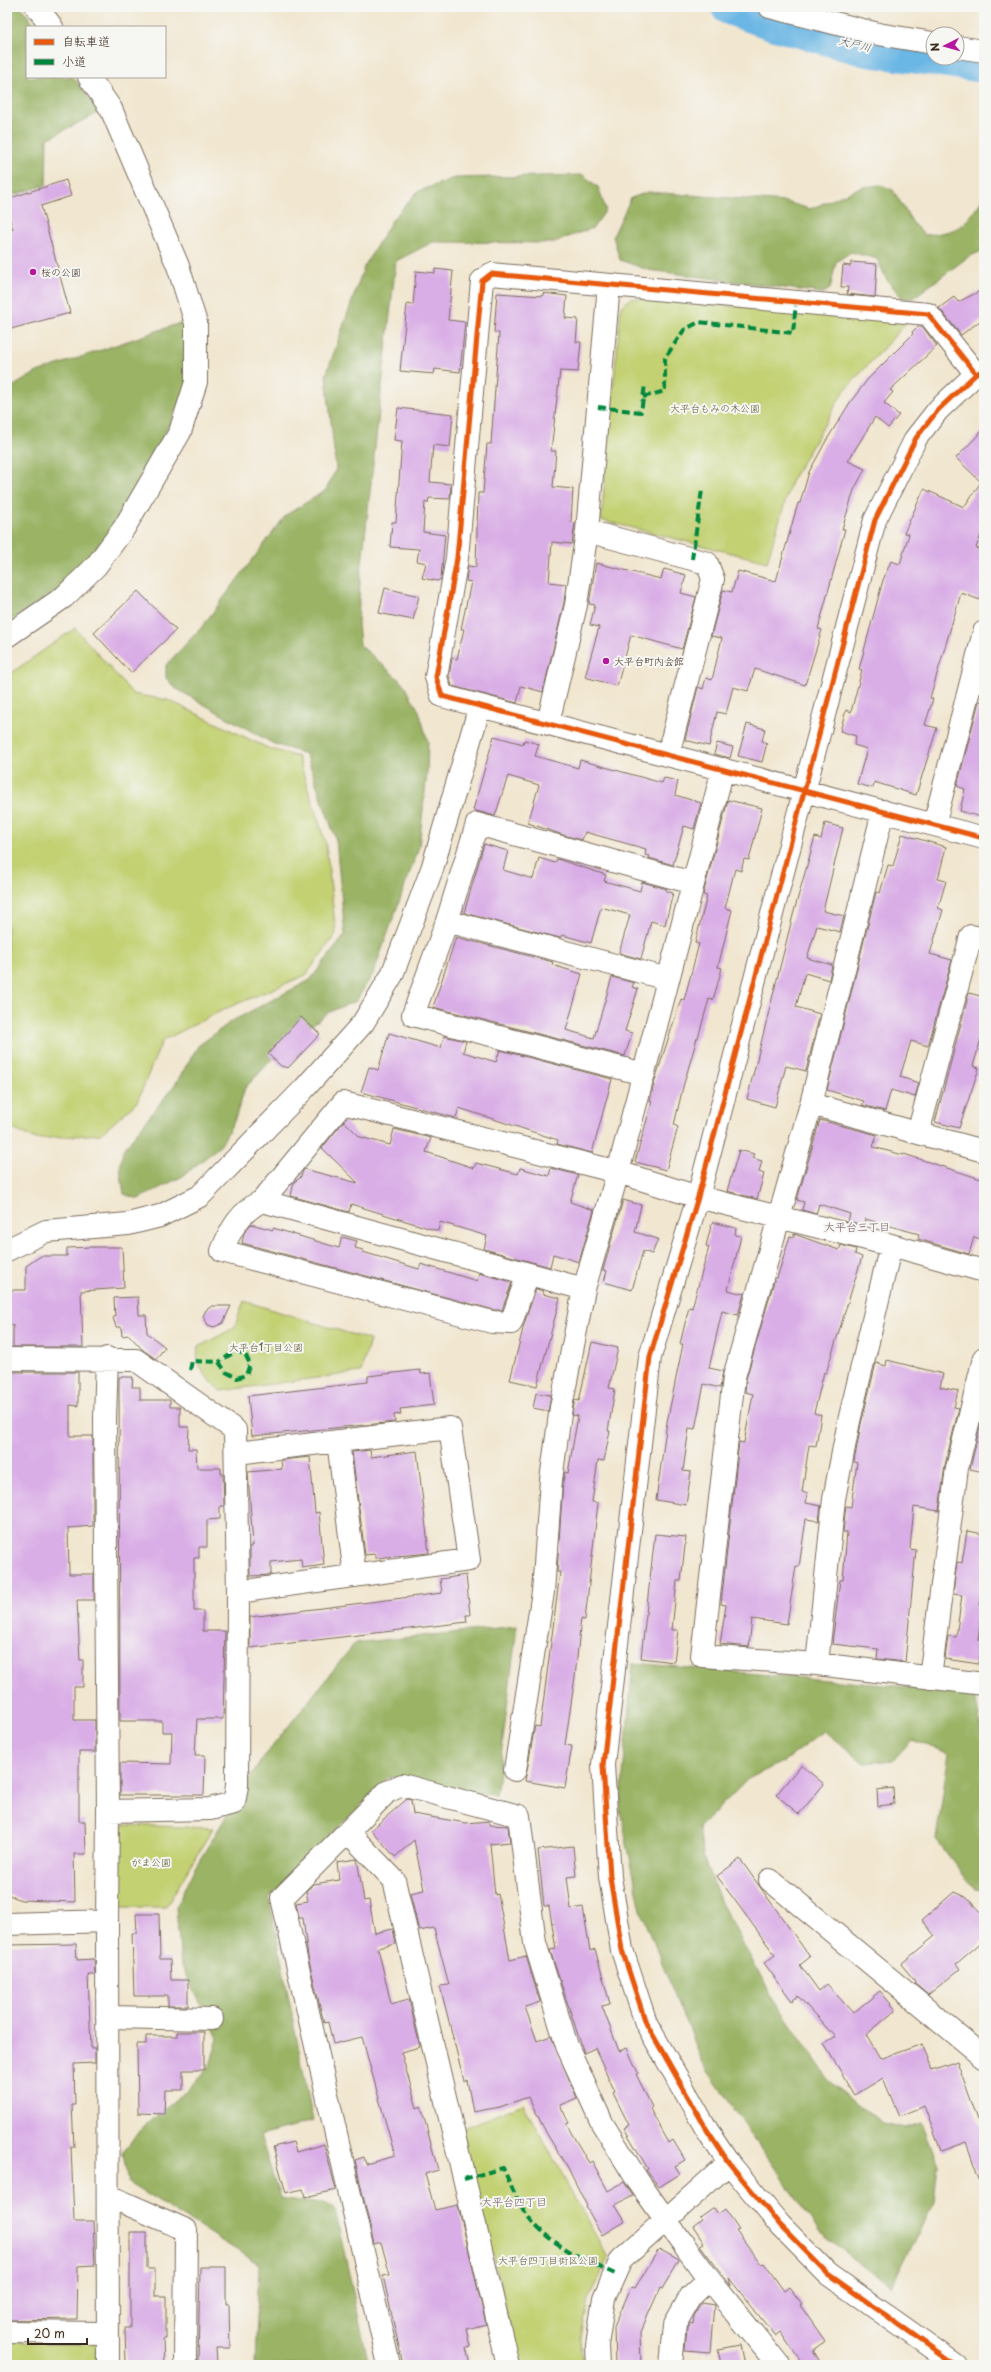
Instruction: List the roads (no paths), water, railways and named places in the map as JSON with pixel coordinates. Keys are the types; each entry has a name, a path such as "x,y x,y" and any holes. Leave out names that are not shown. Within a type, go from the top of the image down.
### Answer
{"street":[{"path":"37,7 51,26"},
{"path":"770,7 878,34 925,42"},
{"path":"965,48 984,51"},
{"path":"7,636 64,597 96,566 124,528 180,432 196,382 196,323 178,266 111,109 90,78"},
{"path":"956,2365 828,2274 780,2225 729,2163 707,2130 646,2023 622,1950 610,1877 602,1765 650,1357 698,1197 805,791 875,520 916,438 938,410 980,372 928,314 609,286 564,279 491,274 482,281 457,558 436,677 442,696 548,723 805,791 883,811 984,838"},
{"path":"548,723 576,605 587,532 609,286"},
{"path":"587,532 707,563 713,579 668,755"},
{"path":"934,825 984,632"},
{"path":"7,1250 46,1231 128,1224 160,1216 200,1196 304,1090 363,1023 392,975 432,869 480,706"},
{"path":"515,1770 542,1592 551,1480 561,1407 584,1289 618,1172 723,769"},
{"path":"883,811 811,1104 734,1377 702,1656 817,1664 984,1684"},
{"path":"644,1074 413,1015 447,921 477,824 693,883"},
{"path":"447,921 668,979"},
{"path":"918,1133 971,936 984,939"},
{"path":"528,1274 511,1323 492,1322 222,1251 229,1233 248,1208 262,1201 343,1103 618,1172 698,1197 892,1245 984,1272"},
{"path":"811,1104 984,1151"},
{"path":"262,1201 584,1289"},
{"path":"817,1664 834,1499 849,1421 892,1245"},
{"path":"107,1358 105,1418 108,1811 106,1921 109,2196 108,2365"},
{"path":"7,1359 107,1358 136,1360 235,1430 238,1592 237,1786 234,1803 210,1809 108,1811"},
{"path":"930,1678 957,1468 984,1358"},
{"path":"236,1453 450,1428 469,1560 238,1592"},
{"path":"338,1441 355,1576"},
{"path":"389,2365 282,1898 387,1792 402,1786 519,1816 535,1943 567,2046 602,2123 638,2181 665,2219 709,2279 778,2365"},
{"path":"348,1832 394,1880 508,2365"},
{"path":"770,1880 984,2057"},
{"path":"7,1924 106,1921"},
{"path":"107,2018 212,2019"},
{"path":"598,2365 597,2346 604,2298 621,2260 729,2163"},
{"path":"109,2196 186,2230 185,2365"},
{"path":"671,2365 675,2324 691,2296 709,2279"},
{"path":"7,2332 108,2333"}],"waterway":[{"name":"大戸川","path":"729,7 772,22 867,49 984,65"}],"place":[{"name":"桜の公園","path":"33,272"},
{"name":"大平台町内会館","path":"606,661"}],"district":[{"name":"大平台三丁目","path":"857,1227"},
{"name":"大平台四丁目","path":"514,2202"}],"park label":[{"name":"大平台もみの木公園","path":"715,408"},
{"name":"大平台1丁目公園","path":"266,1347"},
{"name":"がま公園","path":"151,1862"},
{"name":"大平台四丁目街区公園","path":"548,2260"}]}
